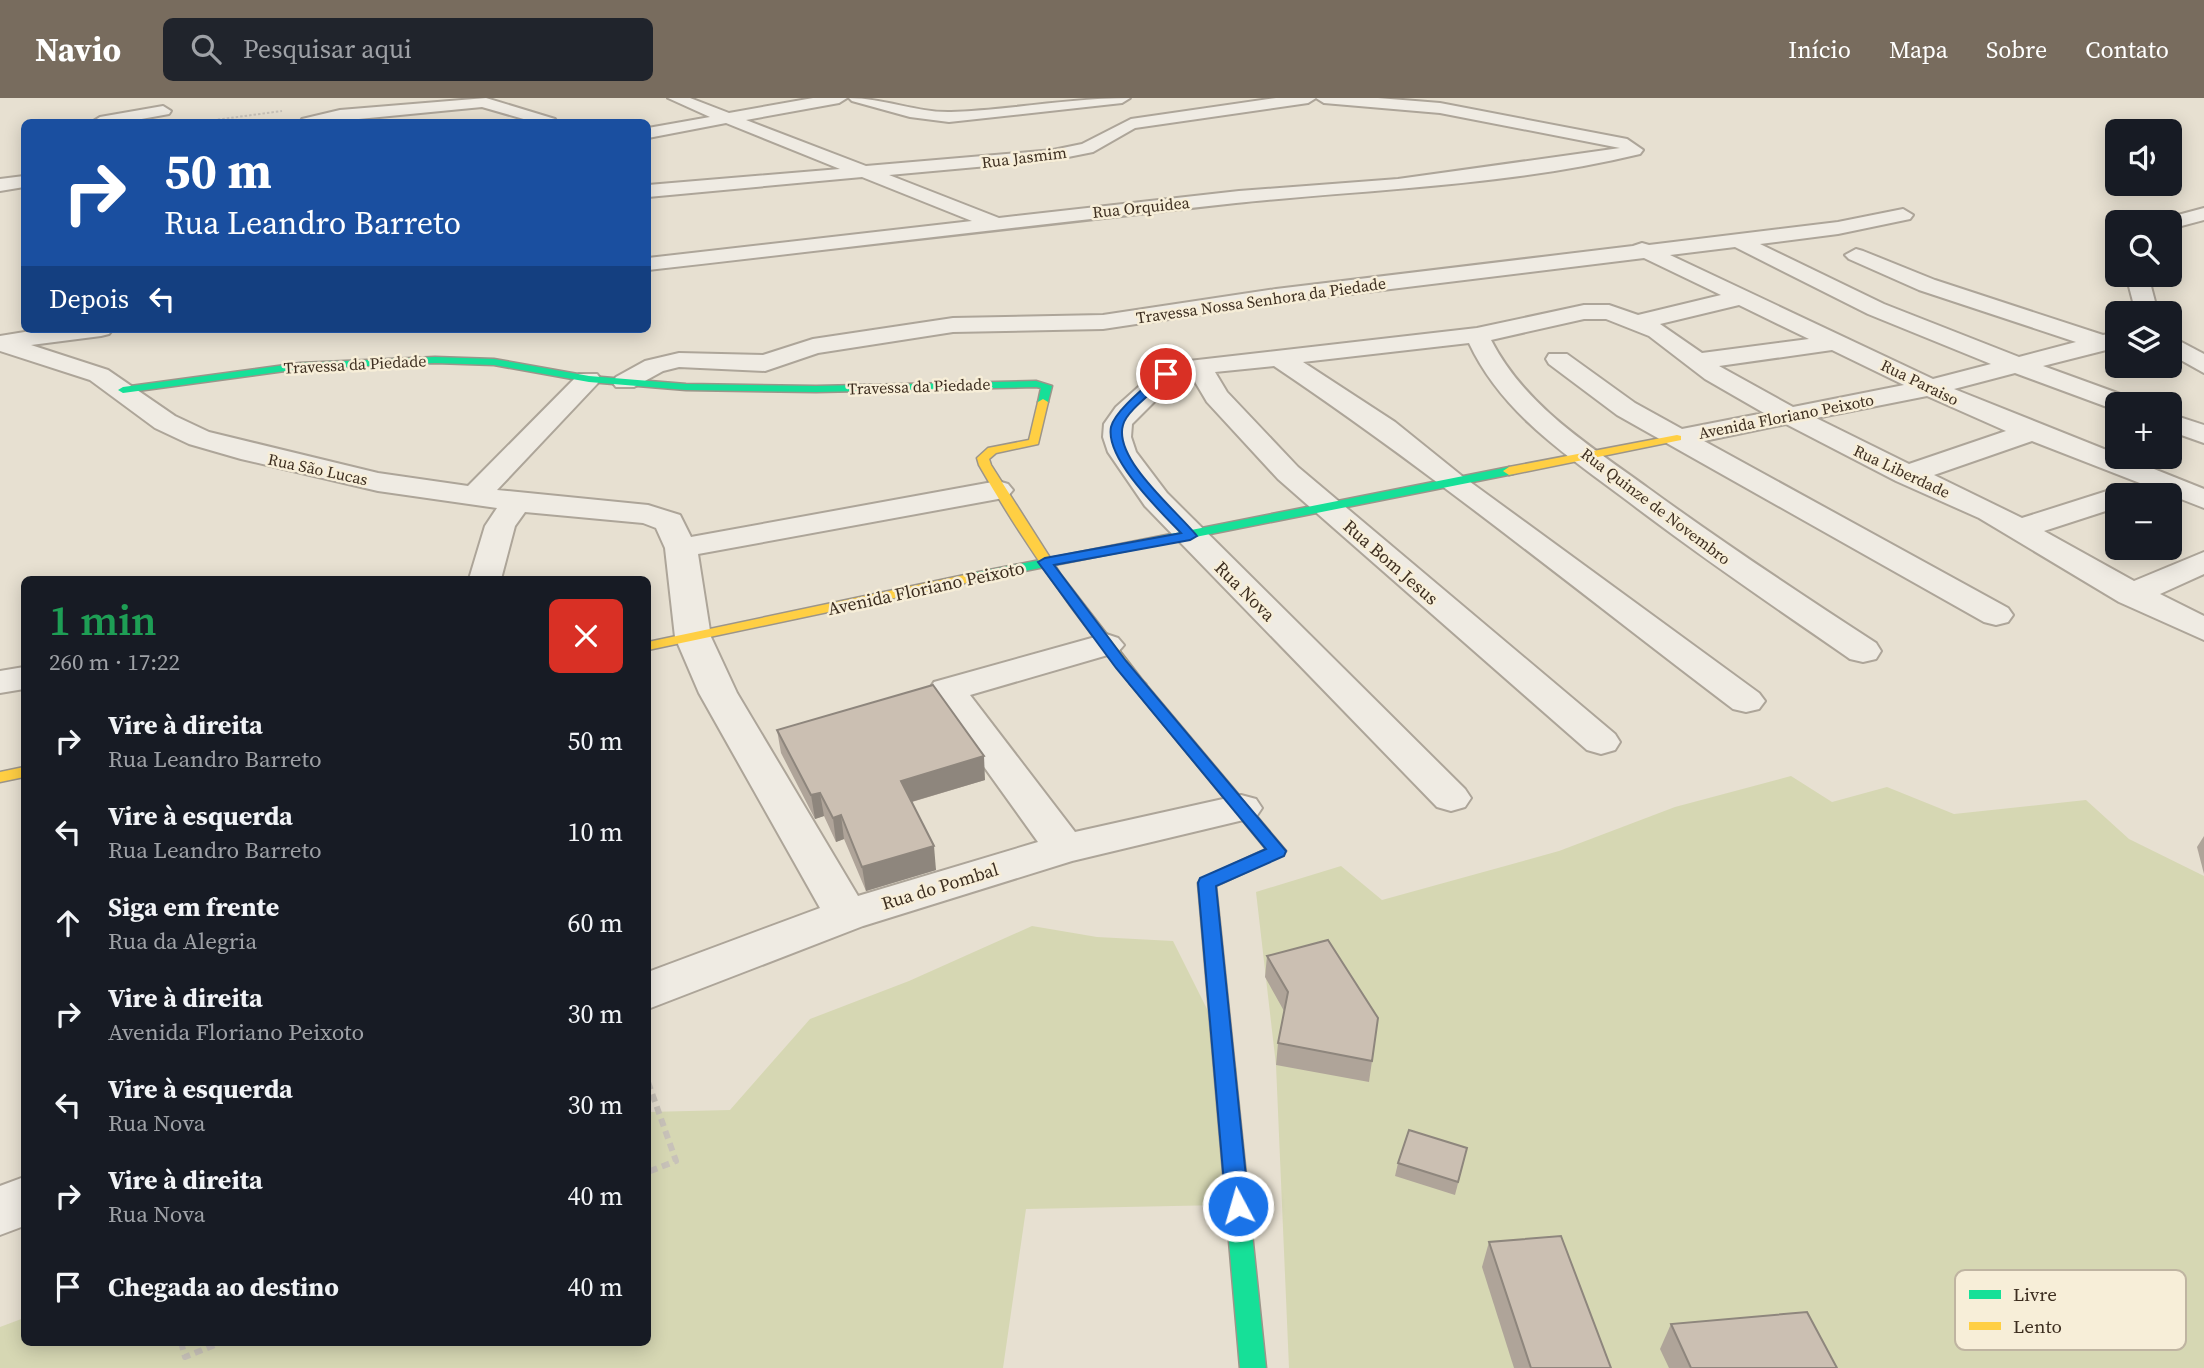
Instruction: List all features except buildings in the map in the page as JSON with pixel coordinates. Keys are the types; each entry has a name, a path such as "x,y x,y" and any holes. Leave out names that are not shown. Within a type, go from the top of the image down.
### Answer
{"street":[{"path":"676,98 858,172"},
{"path":"651,132 839,98"},
{"path":"857,98 924,115 949,117 1122,98"},
{"name":"Rua Jasmim","path":"651,191 1066,153 1095,145 1131,124 1308,98"},
{"name":"Rua Orquidea","path":"651,264 1239,197 1398,185 1601,157 1634,149 1614,141 1472,113 1324,98"},
{"path":"308,115 340,115 474,102 500,105 540,119"},
{"path":"117,119 163,111"},
{"name":"Rua Jasmim","path":"858,172 997,224"},
{"path":"0,185 21,182"},
{"path":"2182,220 2204,214"},
{"name":"Travessa Nossa Senhora da Piedade","path":"625,382 654,366 679,360 765,363 813,346 953,324 1103,322 1276,296 1642,249 1838,228 1903,215"},
{"path":"1735,239 1819,284 2105,398"},
{"name":"Rua Paraiso","path":"1642,249 1929,388 2032,432 2204,499"},
{"path":"1856,255 1927,285 2105,339"},
{"path":"1638,322 1743,297"},
{"name":"Rua Liberdade","path":"1477,335 1602,310 1638,322 1680,346 1723,380 1906,475 2021,529 2131,595 2204,630"},
{"path":"0,342 70,333"},
{"path":"1186,369 1477,335"},
{"name":"Rua Quinze de Novembro","path":"1477,335 1485,355 1517,398 1589,457 1735,565 1863,651"},
{"name":"Rua São Lucas","path":"0,342 74,365 123,390 165,422 199,438 242,451 378,482 517,502 659,517 669,522 681,548"},
{"path":"1697,361 1838,342"},
{"name":"Avenida Floriano Peixoto","path":"651,645 1045,562 1190,536 1929,388 2105,342"},
{"path":"2182,351 2204,365"},
{"path":"1279,358 1385,428 1452,482 1746,701"},
{"path":"1558,359 1626,409 1996,615"},
{"name":"Travessa da Piedade","path":"123,390 299,366 427,360 514,364 588,379 625,382 819,389 1041,382 1048,389 1036,439 1028,445 1001,448 986,454 985,465 998,490"},
{"name":"Rua Bom Jesus","path":"1186,369 1216,396 1287,473 1601,742"},
{"name":"Rua Nova","path":"1186,369 1160,379 1123,415 1117,426 1117,438 1128,463 1151,494 1190,536 1451,798"},
{"path":"475,496 588,379"},
{"path":"2182,427 2204,435"},
{"path":"1906,475 2032,432"},
{"path":"847,915 718,693 693,637 681,548 998,490 1045,562 1106,645 1277,851 1207,883 1253,1368"},
{"path":"2021,529 2105,501"},
{"path":"486,576 500,526 517,502"},
{"path":"2131,595 2204,562"},
{"path":"908,701 1106,645"},
{"path":"0,682 21,678"},
{"path":"947,690 1065,848"},
{"path":"750,747 789,736"},
{"path":"0,777 21,773"},
{"name":"Rua do Pombal","path":"651,990 847,915 1065,848 1241,808"},
{"path":"0,1211 21,1202"}],"path":[{"path":"246,119 308,115"},
{"path":"651,1090 676,1161 651,1171"},
{"path":"182,1346 185,1357 212,1346"}],"green space":[{"path":"1791,776 1832,802 1887,787 1954,814 2086,800 2129,839 2204,876 2204,1368 1289,1368 1276,1065 1256,892 1341,866 1382,900 1559,851 1675,807"},
{"path":"1032,926 1097,937 1173,941 1237,1069 1223,1205 1026,1209 1003,1368 0,1368 0,1327 21,1319 21,1346 651,1346 651,1112 730,1110 810,1019 909,981"}],"traffic: fast":[{"path":"123,390 300,366 435,360 494,362 589,379 686,387 816,389 1036,384 1047,386 1043,402"},
{"path":"974,577 1509,471"},
{"path":"1138,684 1277,851 1207,883 1253,1368"}],"traffic: slow":[{"path":"1043,402 1034,442 992,450 983,458 985,465 1056,578 1138,684"},
{"path":"1509,471 1677,438"},
{"path":"651,645 974,577"},
{"path":"0,777 21,773"}],"route":[{"path":"1166,374 1123,415 1117,426 1117,438 1128,463 1151,494 1190,536 1045,562 1121,665 1277,851 1207,883 1238,1206"}]}
